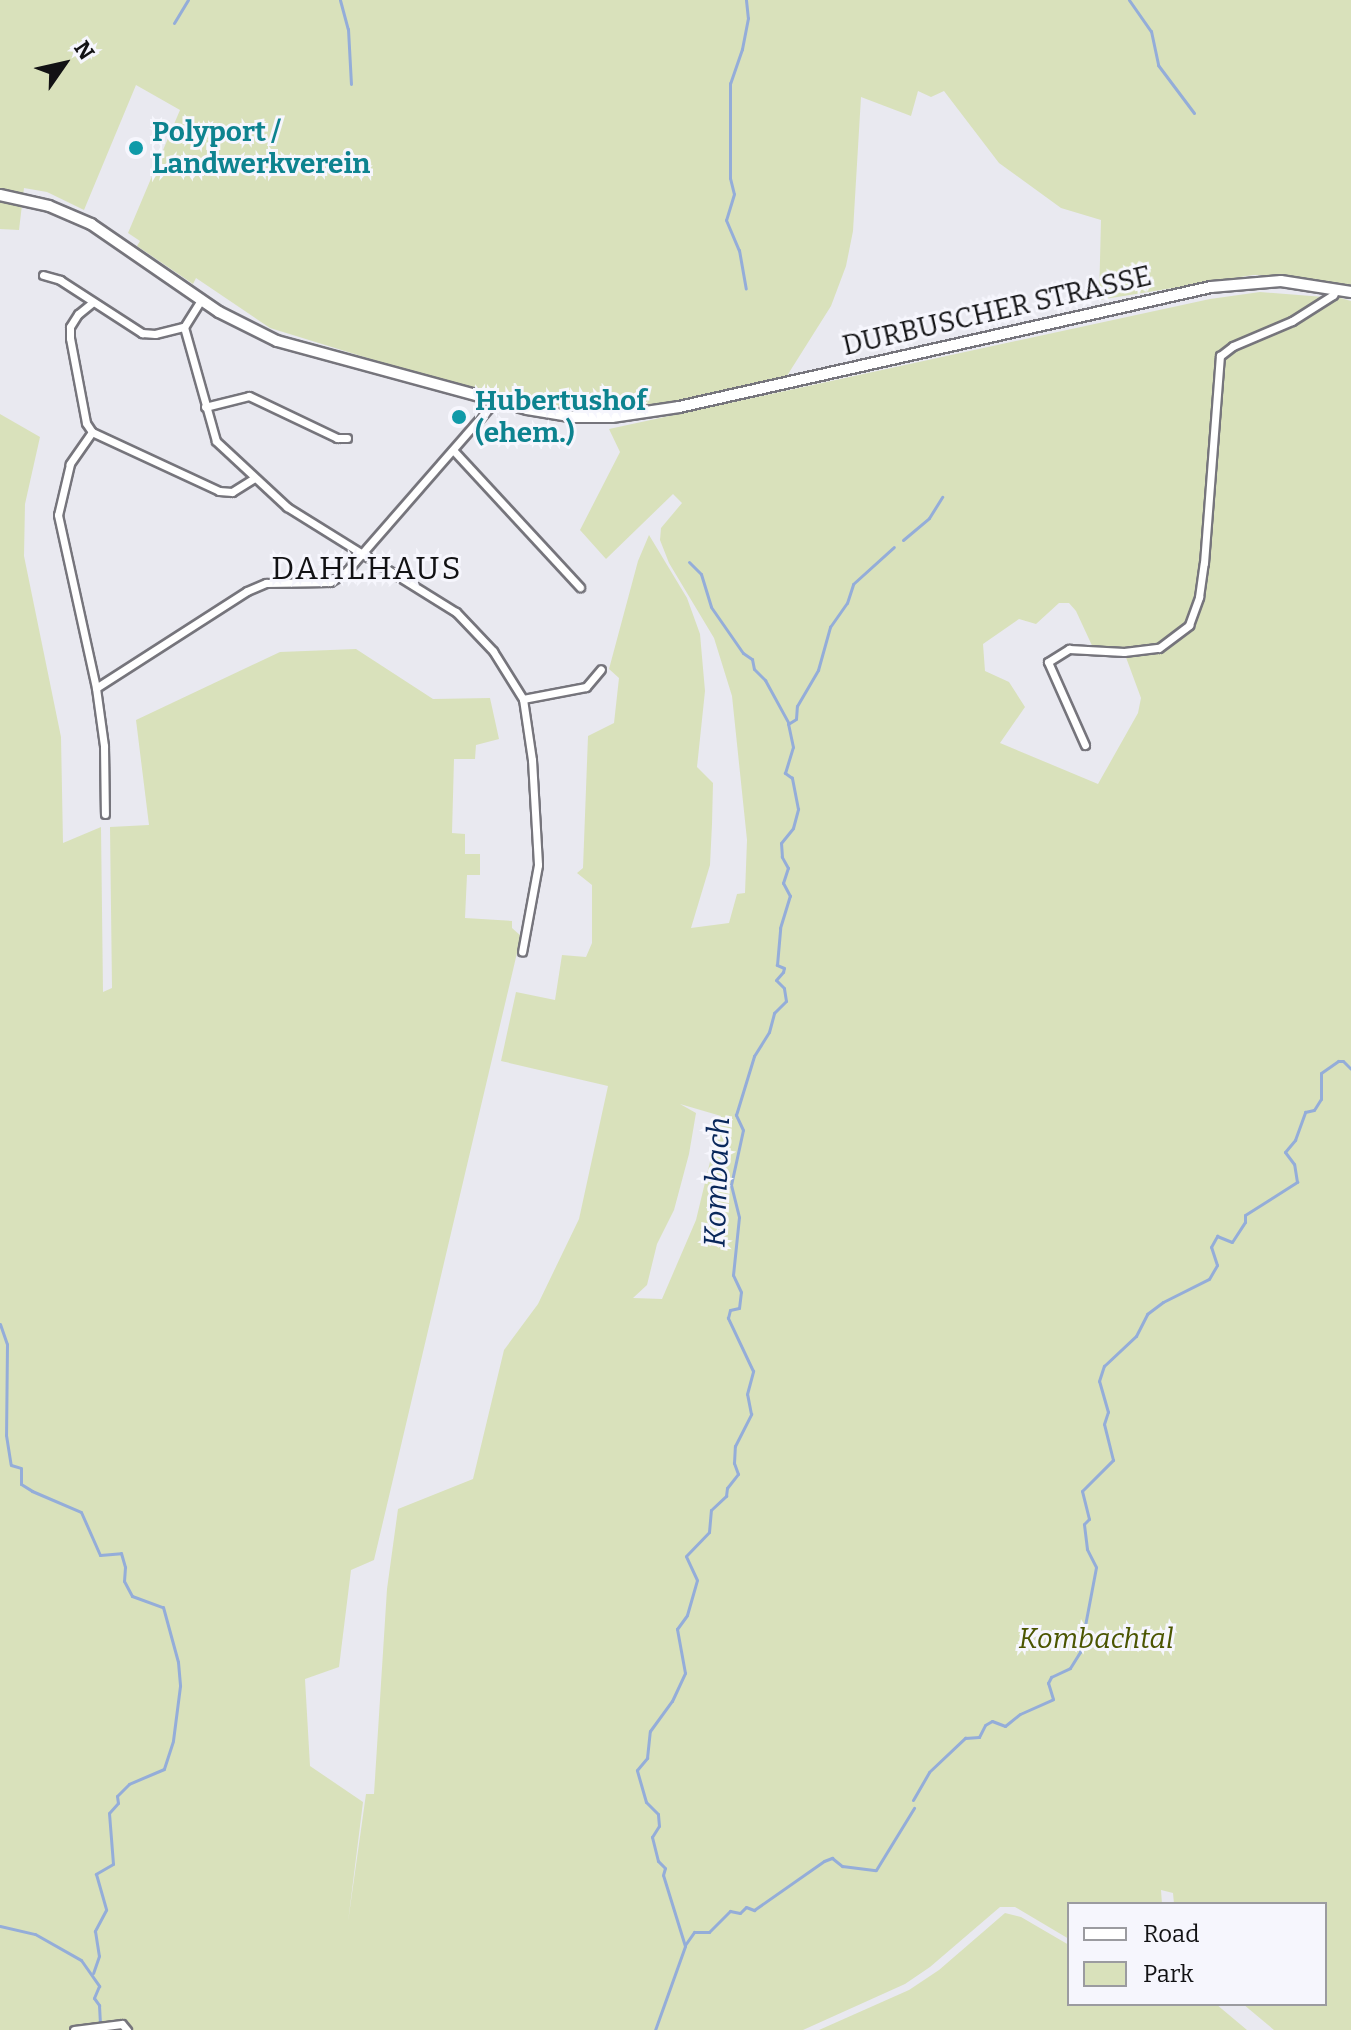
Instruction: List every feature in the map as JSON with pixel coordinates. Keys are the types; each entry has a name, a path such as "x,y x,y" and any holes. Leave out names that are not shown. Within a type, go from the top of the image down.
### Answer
{"main road":[{"name":"DURBUSCHER STRASSE","path":"0,195 49,206 79,218 130,249 201,300 256,332 303,350 495,401 575,417 655,412 1211,287 1272,281 1351,292"}],"street":[{"path":"43,275 60,280 142,333 155,334 184,327 201,300"},
{"path":"1085,745 1048,662 1069,649 1124,652 1159,648 1189,625 1199,597 1203,572 1220,356 1233,346 1292,321 1333,295 1336,289"},
{"path":"93,302 86,305 70,327 86,423 92,432 219,491 232,492 253,479"},
{"path":"184,327 216,441 253,479 287,507 456,612 493,651 523,699 532,760 538,865 522,952"},
{"path":"205,407 249,396 337,438 347,438"},
{"path":"96,688 247,591 266,583 330,582 345,573 495,401"},
{"path":"92,432 70,464 58,515 96,688 104,746 105,814"},
{"path":"453,450 580,587"},
{"path":"523,699 586,687 601,669"},
{"path":"74,2030 122,2024 127,2030"}],"green space":[{"path":"0,0 1351,0 1351,285 1281,275 1253,275 1099,300 1101,220 1061,208 999,163 944,91 931,97 918,91 911,116 861,97 853,231 846,266 831,306 785,379 629,412 579,414 548,409 491,396 270,328 196,278 193,284 137,246 140,241 128,233 180,110 136,85 84,210 47,192 24,188 19,230 0,229"},
{"name":"Kombachtal","path":"1260,292 1324,297 1291,317 1293,324 1337,297 1351,301 1351,2030 1274,2030 1245,2006 1327,2006 1327,1902 1174,1902 1173,1893 1161,1890 1162,1902 1067,1902 1067,1938 1015,1907 1000,1907 930,1967 905,1984 803,2030 0,2030 0,414 40,437 25,504 24,556 61,737 63,843 101,827 103,992 112,988 110,827 149,825 136,720 280,652 356,649 433,699 490,698 499,739 476,745 475,759 454,759 452,833 465,834 465,854 480,854 480,875 467,875 465,918 512,921 512,928 521,936 374,1560 351,1570 339,1667 305,1679 310,1766 363,1802 348,1922 366,1794 374,1794 387,1589 398,1509 473,1479 504,1350 538,1304 579,1219 608,1086 501,1061 516,992 555,1000 562,955 586,957 592,943 592,885 577,873 583,868 588,736 614,723 619,678 609,669 638,561 649,535 687,598 700,634 705,691 697,767 713,783 712,824 710,865 691,928 729,923 737,894 745,893 747,840 732,696 714,638 669,563 660,540 661,528 682,503 673,494 606,559 580,530 620,452 609,429 1210,299","holes":["1059,603 1069,603 1076,611 1095,652 1124,652 1141,698 1138,713 1098,784 1000,743 1025,707 1009,682 985,671 983,644 1019,619 1036,624","680,1104 721,1116 696,1220 662,1299 633,1298 647,1285 657,1244 674,1210 689,1154 696,1113"]},
{"path":"1005,1913 1021,1917 1067,1944 1067,2006 1218,2006 1247,2030 819,2030 909,1990 939,1970"}],"waterway":[{"path":"174,23 188,0"},
{"path":"340,0 348,29 351,84"},
{"path":"746,0 748,18 742,49 730,83 730,178 734,194 726,220 739,250 746,288"},
{"path":"1129,0 1151,31 1158,65 1194,113"},
{"name":"Kombach","path":"903,540 929,518 942,497"},
{"name":"Kombach","path":"655,2030 685,1946 663,1875 665,1868 658,1861 652,1837 659,1826 658,1814 646,1802 637,1770 647,1758 650,1731 672,1701 685,1673 677,1629 687,1615 697,1580 686,1556 709,1532 711,1510 726,1496 727,1488 738,1474 734,1463 735,1446 751,1414 747,1394 753,1371 728,1318 730,1310 739,1308 741,1292 733,1275 739,1217 731,1185 743,1130 736,1115 754,1056 769,1032 774,1013 786,1001 784,988 776,980 784,968 777,965 780,928 790,896 783,883 788,868 782,857 781,843 793,828 798,809 792,778 785,773 793,747 788,724 796,719 797,706 818,670 830,627 847,603 853,584 894,547"},
{"name":"Kombach","path":"689,562 701,574 711,607 743,653 752,659 754,669 765,680 788,722"},
{"path":"913,1800 929,1772 965,1738 979,1737 985,1725 992,1721 1005,1726 1020,1714 1053,1699 1048,1683 1051,1677 1070,1668 1080,1652 1096,1567 1087,1549 1084,1524 1089,1519 1082,1491 1113,1460 1104,1424 1108,1412 1099,1381 1104,1366 1136,1336 1147,1314 1163,1302 1209,1279 1217,1265 1211,1247 1217,1236 1232,1242 1245,1222 1245,1215 1297,1182 1294,1164 1285,1152 1295,1140 1305,1112 1314,1110 1321,1099 1321,1073 1338,1061 1343,1061 1351,1069"},
{"path":"0,1324 7,1344 6,1435 11,1465 21,1468 21,1484 81,1512 100,1555 121,1553 125,1567 124,1581 132,1596 163,1607 178,1662 180,1686 173,1741 164,1769 129,1784 117,1796 118,1803 109,1813 113,1864 96,1874 106,1910 95,1931 99,1956 93,1973"},
{"path":"685,1945 694,1932 709,1932 730,1911 740,1913 746,1907 754,1910 824,1861 832,1858 842,1866 876,1870 914,1808"},
{"path":"0,1926 35,1934 81,1960 99,1986 94,1998 99,2005 100,2022"}],"place":[{"name":"Polyport / Landwerkverein","path":"136,148"},
{"name":"Hubertushof (ehem.)","path":"459,417"}],"district":[{"name":"DAHLHAUS","path":"367,568"}]}
